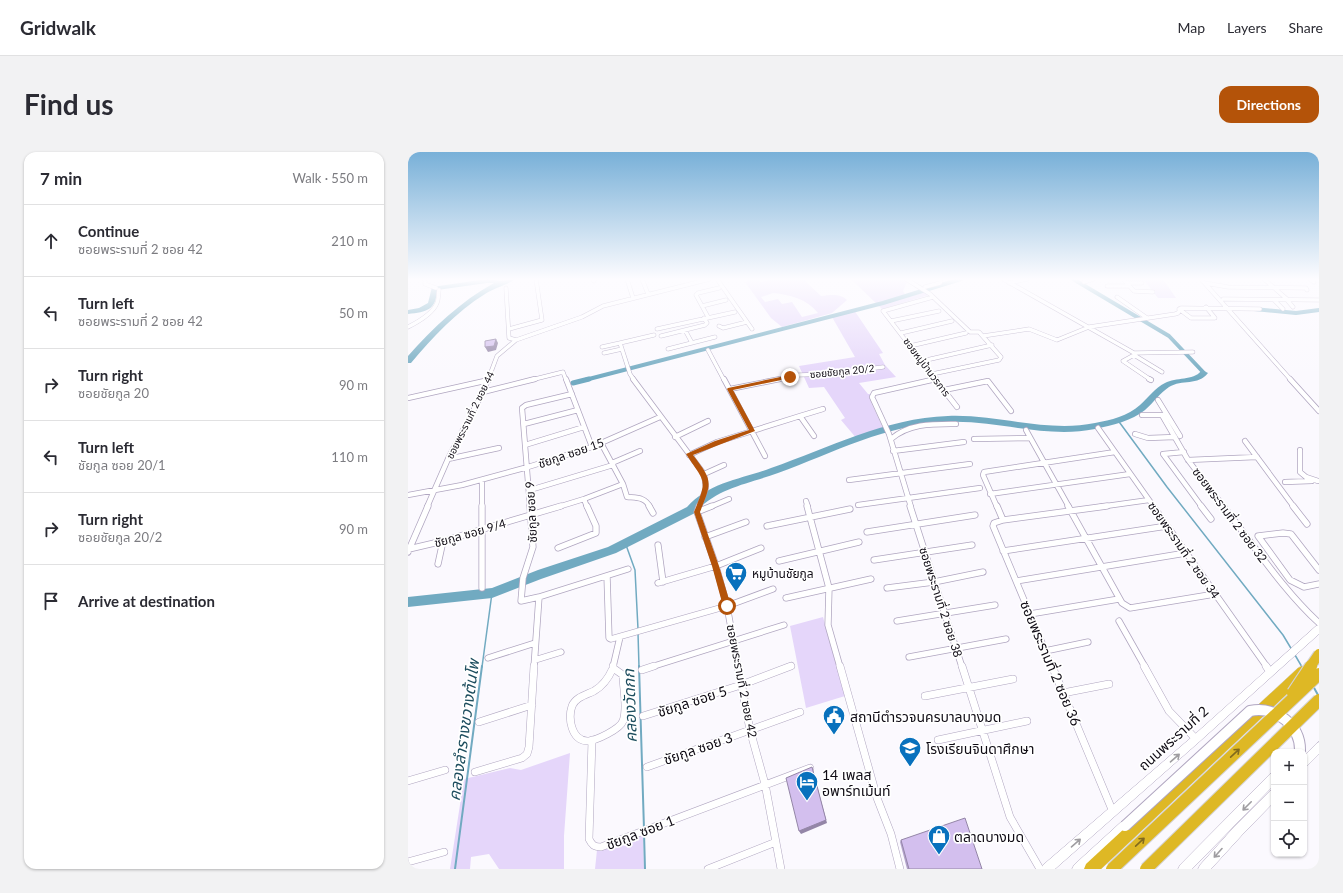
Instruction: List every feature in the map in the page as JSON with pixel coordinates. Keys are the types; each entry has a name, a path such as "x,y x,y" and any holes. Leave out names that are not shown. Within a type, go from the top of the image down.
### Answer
{"highway":[{"path":"1091,869 1316,658"},
{"path":"1283,708 1316,658"},
{"path":"1112,869 1319,674"},
{"path":"1146,869 1298,721 1318,706"},
{"path":"1152,869 1318,706"}],"main road":[{"name":"ถนนพระรามที่ 2","path":"1047,869 1196,740 1319,629"},
{"path":"1078,869 1250,711 1260,708 1273,711 1286,720 1298,735 1300,749"},
{"path":"1307,760 1319,747"},
{"path":"1184,869 1271,781"},
{"path":"1204,869 1238,831 1271,798"}],"street":[{"path":"408,327 417,322 427,312"},
{"path":"508,312 509,338 516,340"},
{"path":"509,329 539,322 542,320 541,312"},
{"name":"ซอยพระรามที่ 2 ซอย 44","path":"409,550 448,459 489,380 497,356 516,340 582,317 591,312"},
{"path":"661,336 705,325 707,323 704,312"},
{"path":"658,329 733,312"},
{"path":"741,312 752,329"},
{"name":"ซอยหมู่บ้านวรการ","path":"884,312 956,407"},
{"path":"891,321 928,312"},
{"path":"948,312 968,332"},
{"path":"1063,312 1162,372"},
{"path":"1139,312 1147,318"},
{"path":"983,336 1029,329 1037,331 1051,339 1057,340 1089,327 1178,312"},
{"path":"1184,312 1191,318 1214,318 1210,312"},
{"path":"1230,312 1319,411"},
{"path":"901,333 952,321"},
{"path":"719,326 723,328 747,322"},
{"path":"685,330 692,343"},
{"path":"638,332 640,338"},
{"path":"910,346 968,332 979,332 1001,357 999,360 932,374"},
{"path":"602,347 654,335"},
{"path":"668,349 715,337"},
{"path":"620,342 628,368 640,390 704,474 706,488 698,509"},
{"path":"922,361 992,345"},
{"path":"604,353 622,349"},
{"path":"708,350 765,456"},
{"path":"1151,380 1123,361 1134,354 1193,352"},
{"name":"ซอยชัยกูล 20/2","path":"730,389 799,375 830,374 883,367"},
{"path":"483,392 563,372 592,447"},
{"name":"ซอยพระรามที่ 2 ซอย 38","path":"936,379 874,393 872,395 876,408 889,433 900,474 934,582 970,688 1010,818 1040,869"},
{"path":"408,398 489,380"},
{"path":"944,390 988,381 1011,411"},
{"name":"ชัยกูล ซอย 9","path":"572,394 526,405 522,408 530,490 533,550 523,578 521,601 539,597 628,569"},
{"name":"ซอยพระรามที่ 2 ซอย 32","path":"1158,400 1188,460 1286,587 1306,611 1319,623"},
{"path":"689,454 717,442 823,409"},
{"path":"524,424 578,410"},
{"path":"1142,415 1162,415 1167,420"},
{"path":"800,416 814,436"},
{"name":"ชัยกูล ซอย 15","path":"408,495 434,491 482,480 528,467 601,444 660,417"},
{"path":"676,437 708,421"},
{"path":"889,433 919,426 956,424"},
{"path":"525,445 584,427"},
{"name":"ซอยพระรามที่ 2 ซอย 34","path":"1098,428 1270,672"},
{"path":"1026,430 1122,603 1130,608 1215,594"},
{"path":"1135,434 1148,438 1177,436"},
{"path":"974,439 1030,438"},
{"path":"1246,441 1307,524"},
{"path":"893,451 964,442"},
{"path":"601,444 623,484 627,497 642,498 647,501 653,513"},
{"path":"448,459 499,448"},
{"path":"1300,450 1298,470 1300,474 1303,477 1318,481"},
{"path":"530,490 612,464 640,451"},
{"path":"1115,452 984,472 983,474 1002,520 1149,500"},
{"path":"1184,452 1163,454 1211,519"},
{"path":"1188,460 1257,457"},
{"path":"849,480 970,464"},
{"path":"704,474 724,465"},
{"path":"990,494 1130,474"},
{"path":"482,480 482,588"},
{"path":"1285,482 1318,481"},
{"name":"ชัยกูล ซอย 9/4","path":"409,550 482,530 584,499 623,484"},
{"path":"858,505 980,488"},
{"path":"558,548 596,533 597,526 587,508 584,499"},
{"path":"698,509 729,499"},
{"path":"806,501 829,588 830,607 828,625 877,798 891,834 900,869"},
{"name":"ซอยพระรามที่ 2 ซอย 42","path":"698,509 705,537 716,566 727,606 750,730 765,784 781,869"},
{"path":"767,526 850,509"},
{"path":"867,532 975,514"},
{"name":"ซอยพระรามที่ 2 ซอย 36","path":"1002,520 994,523 993,526 1113,812"},
{"path":"705,537 746,522"},
{"path":"1003,551 1167,526"},
{"path":"1319,570 1291,534 1283,532 1258,536 1290,580 1304,587 1319,584"},
{"path":"438,564 443,541"},
{"path":"779,561 859,542"},
{"path":"658,545 660,582 716,566 761,548"},
{"path":"874,560 972,545"},
{"path":"1016,581 1186,553"},
{"path":"887,588 934,582 984,572"},
{"path":"607,576 609,638 632,634 727,606 773,589"},
{"path":"786,598 871,579"},
{"path":"475,772 522,758 527,754 529,747 539,597"},
{"path":"1030,614 1120,599"},
{"path":"897,621 995,605"},
{"path":"1119,621 1169,711 1196,740"},
{"path":"642,670 784,625"},
{"path":"613,668 623,675 623,721 617,729 592,740 580,739 574,734 571,724 572,707 578,698 600,687 611,674 620,637"},
{"path":"909,658 1006,639"},
{"path":"1045,651 1088,642"},
{"path":"488,658 535,643"},
{"path":"535,660 561,652"},
{"name":"ชัยกูล ซอย 5","path":"643,716 741,685 791,666"},
{"path":"924,696 1013,679"},
{"path":"1063,693 1109,684"},
{"path":"479,722 532,705"},
{"name":"ชัยกูล ซอย 3","path":"646,767 800,712"},
{"path":"938,740 1027,721"},
{"name":"ชัยกูล ซอย 1","path":"592,740 589,839 591,844 595,847 602,847 810,768"},
{"path":"408,781 445,770"},
{"path":"708,869 776,842"},
{"path":"408,862 444,852"}],"shaded area":[{"path":"767,312 799,312 802,317 818,312 833,312 782,327"},
{"path":"846,312 856,312 883,353 879,354 885,365 896,377 859,383 868,394 872,394 871,402 883,428 857,439 841,420 845,418 824,387 809,388 799,366 855,357 832,317"},
{"path":"823,617 845,696 806,708 790,626"},
{"path":"570,753 564,836 564,869 499,869 489,854 471,857 470,869 450,869 464,779 510,768 521,770"},
{"path":"643,833 644,869 595,869 597,850"}],"building":[{"path":"496,339 494,346 485,347 485,341"},
{"name":"14 เพลส อพาร์ทเม้นท์","path":"812,767 826,820 799,831 786,778"},
{"name":"ตลาดบางมด","path":"965,818 982,869 909,869 901,840"}],"waterway":[{"path":"408,361 429,337 456,312"},
{"path":"585,380 846,312"},
{"path":"1129,312 1169,336 1204,373"},
{"path":"1290,312 1300,312"},
{"path":"408,602 492,593 538,575 612,550 691,510 707,495 728,485 774,471 880,431 924,421 947,419 974,420 1066,429 1089,427 1111,422 1133,414 1142,408 1158,391 1168,384 1176,381 1198,378 1204,373"},
{"path":"585,380 589,379"},
{"path":"573,383 585,380"},
{"path":"1117,419 1167,487 1283,635 1292,650"},
{"name":"คลองวัดกก","path":"626,545 635,570 638,629"},
{"name":"คลองลำรางขวางต้นโพ","path":"482,667 492,593"},
{"name":"คลองวัดกก","path":"638,633 639,667"},
{"path":"1295,655 1302,667"},
{"name":"คลองลำรางขวางต้นโพ","path":"455,869 482,666"},
{"name":"คลองวัดกก","path":"639,666 644,829"},
{"path":"1313,686 1318,695"},
{"name":"คลองวัดกก","path":"644,833 645,869"}],"place":[{"name":"หมูบ้านชัยกูล","path":"736,592"},
{"name":"สถานีตำรวจนครบาลบางมด","path":"834,736"},
{"name":"โรงเรียนจินดาศึกษา","path":"910,768"},
{"name":"14 เพลส อพาร์ทเม้นท์","path":"807,802"},
{"name":"ตลาดบางมด","path":"939,856"}],"route":[{"path":"727,606 716,566 697,512 697,508 706,488 704,474 689,454 717,442 752,431 730,389 758,382 790,377"}]}
